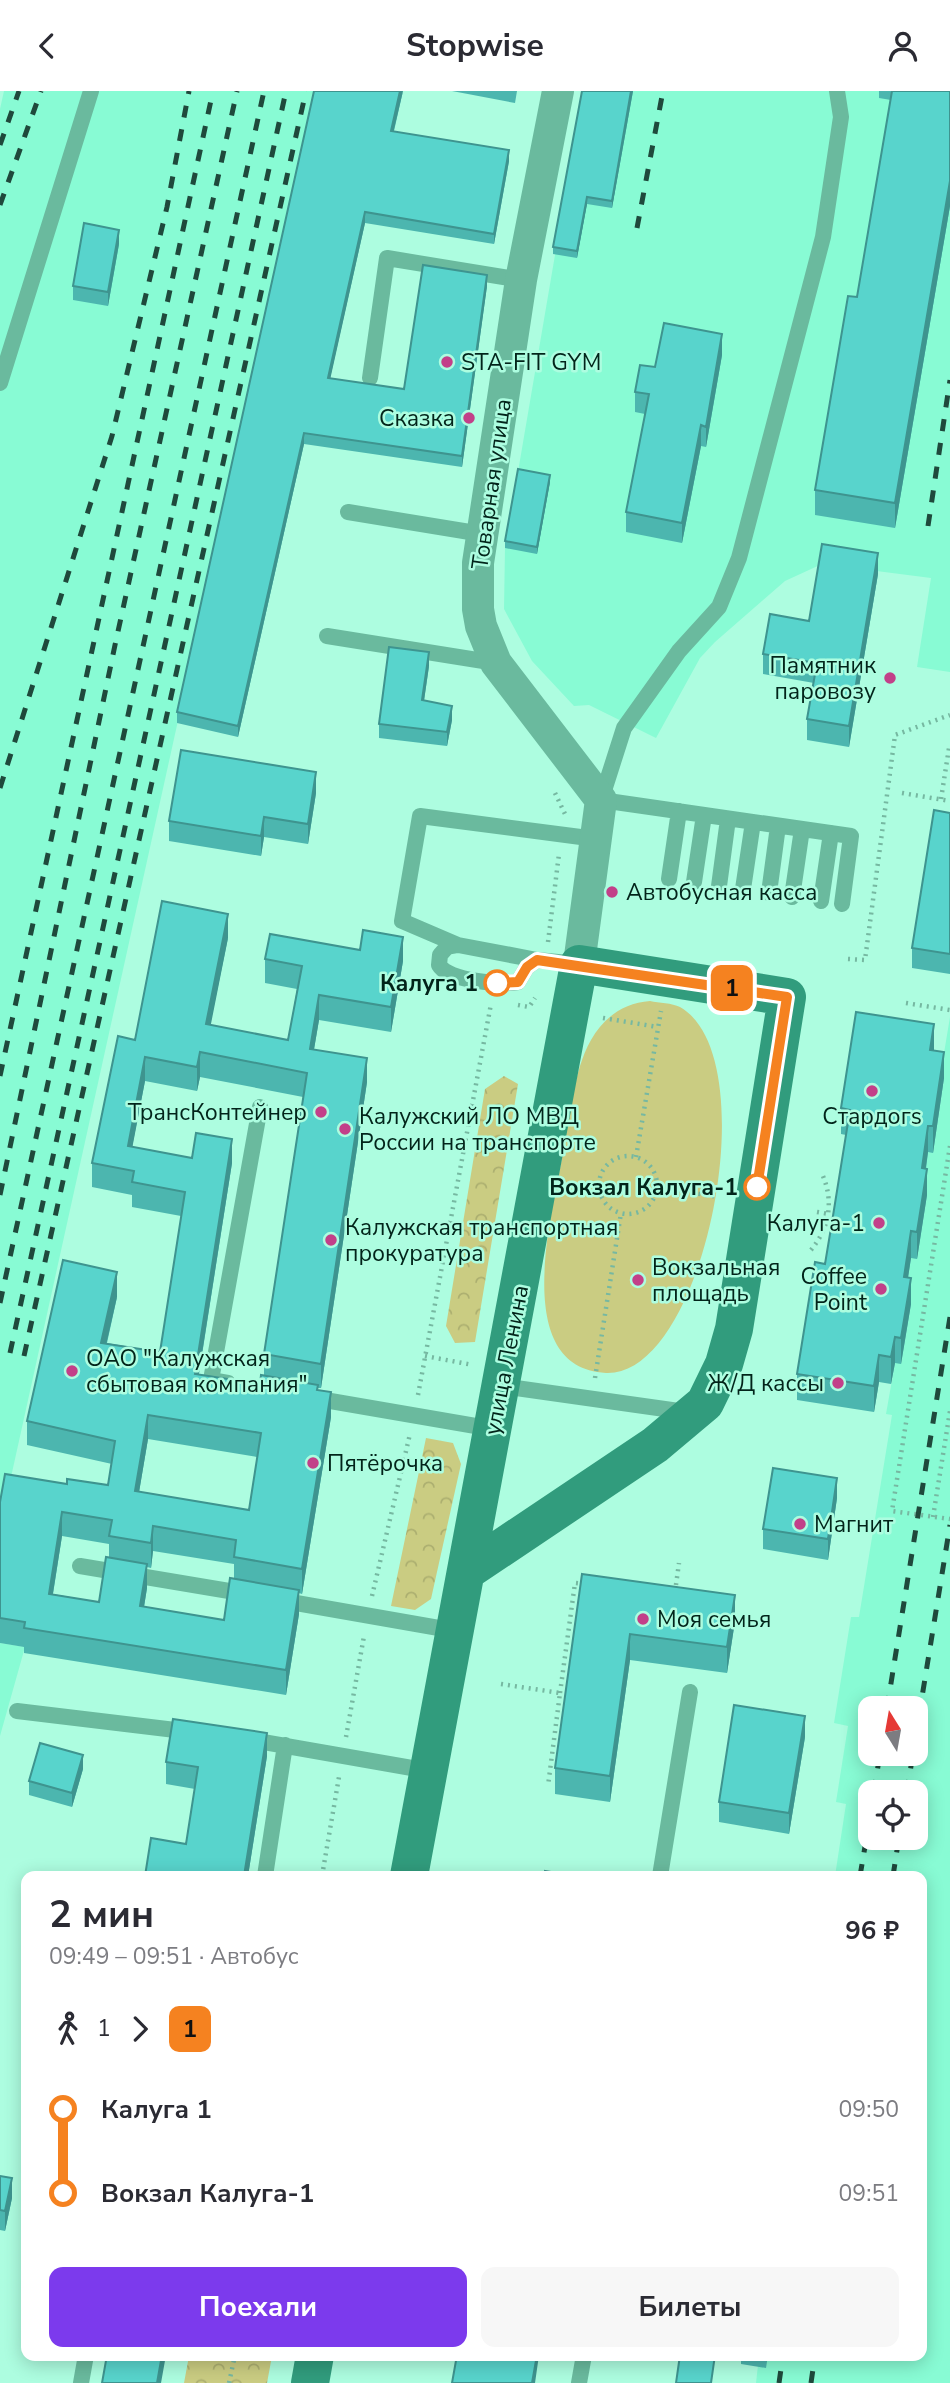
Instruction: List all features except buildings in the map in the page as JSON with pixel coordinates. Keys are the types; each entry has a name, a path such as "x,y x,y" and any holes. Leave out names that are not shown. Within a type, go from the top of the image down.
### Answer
{"main road":[{"name":"улица Ленина","path":"410,1871 493,1429 492,1376 554,962"},
{"path":"467,1571 655,1445 705,1403 716,1381 734,1329 787,997 554,962"},
{"path":"310,2383 314,2361"}],"street":[{"name":"Товарная улица","path":"558,91 521,280 482,534 478,609 484,635 496,663 601,800"},
{"name":"улица Ленина","path":"554,962 596,839 601,800"}],"lane":[{"path":"0,383 91,91"},
{"path":"836,91 841,117 823,237 738,558 719,607 679,651 624,728 601,800 852,836 842,904"},
{"path":"370,378 387,258 521,280"},
{"path":"348,512 482,534"},
{"path":"327,636 496,663"},
{"path":"669,879 679,811"},
{"path":"694,882 704,815"},
{"path":"554,962 458,945 402,921 420,816 596,839"},
{"path":"719,886 729,818"},
{"path":"743,889 753,822"},
{"path":"769,893 778,826"},
{"path":"792,897 802,829"},
{"path":"821,901 831,833"},
{"path":"458,945 447,947 440,955 439,965 450,976 508,984 518,982 527,967 554,962"},
{"path":"249,1387 211,1380 260,1107"},
{"path":"492,1376 692,1413"},
{"path":"301,1396 493,1429"},
{"path":"80,1566 456,1631"},
{"path":"661,1871 690,1692"},
{"path":"17,1711 205,1734"},
{"path":"232,1737 429,1772"},
{"path":"266,1871 285,1745"},
{"path":"81,2383 85,2361"},
{"path":"579,2383 583,2361"}],"path":[{"path":"848,959 865,960 895,735 950,715"},
{"path":"941,799 949,748"},
{"path":"529,1007 541,991 554,962 565,813 551,786"},
{"path":"902,793 950,801"},
{"path":"636,1157 663,1003"},
{"path":"906,1003 950,1010"},
{"path":"602,1018 659,1027"},
{"path":"950,1146 892,1511 950,1519"},
{"path":"636,1157 653,1170 657,1187 653,1199 645,1208 634,1213 621,1213 610,1208 602,1199 598,1187 600,1176 614,1159 636,1157"},
{"path":"811,1250 825,1233 831,1194 823,1176"},
{"path":"657,1187 718,1197"},
{"path":"817,1212 837,1215"},
{"path":"595,1384 621,1213"},
{"path":"425,1356 492,1376"},
{"path":"933,1517 950,1411"},
{"path":"662,1594 674,1595 679,1563"},
{"path":"548,1786 575,1583 587,1584"},
{"path":"501,1684 560,1693"},
{"path":"229,2383 234,2361"}],"shaded area":[{"path":"4,91 317,91 0,1527 0,109"},
{"path":"583,91 950,91 950,672 917,667 931,578 822,564 785,581 715,642 700,658 656,738 589,705 574,706 532,661 504,609 505,548"},
{"path":"950,1017 950,2383 756,2383 758,2361 927,2361 927,1871 836,1871 846,1804 836,1802 848,1726 834,1723 851,1617 859,1617 892,1415 886,1414 895,1363 901,1363 911,1305 904,1303 911,1258 917,1258 927,1196 922,1194 928,1152 933,1152 944,1079 940,1077"},
{"path":"0,1643 25,1647 0,1736"}],"green space":[{"path":"650,1001 680,1007 706,1037 719,1086 721,1146 713,1210 696,1272 672,1325 641,1360 606,1373 576,1365 557,1345 547,1318 544,1285 546,1249 572,1097 585,1053 596,1032 609,1018 623,1008"},
{"path":"504,1076 518,1084 475,1342 455,1343 446,1326 485,1089"},
{"path":"426,1438 453,1443 461,1464 431,1599 415,1610 391,1606"},
{"path":"188,2361 271,2361 267,2383 184,2383"}],"railway":[{"path":"0,145 19,91"},
{"path":"0,205 41,91"},
{"path":"0,788 112,436 167,207 189,91"},
{"path":"0,1076 213,91"},
{"path":"0,1195 115,645 237,91"},
{"path":"0,1303 264,91"},
{"path":"10,1353 286,91"},
{"path":"24,1356 306,91"},
{"path":"637,228 663,91"},
{"path":"928,526 950,380"},
{"path":"889,1696 950,1317"},
{"path":"922,1696 950,1525"},
{"path":"876,1780 878,1766"},
{"path":"909,1780 911,1766"},
{"path":"861,1871 864,1850"},
{"path":"894,1871 897,1850"},
{"path":"779,2383 782,2361"},
{"path":"811,2383 814,2361"}],"bus line":[{"name":"1","path":"497,983 518,982 527,967 537,960 579,964 787,997 757,1187"}],"place":[{"name":"STA-FIT GYM","path":"447,362"},
{"name":"Сказка","path":"469,418"},
{"name":"Памятник паровозу","path":"890,678"},
{"name":"Автобусная касса","path":"612,892"},
{"name":"Калуга 1","path":"497,983"},
{"name":"Стардогs","path":"872,1091"},
{"name":"ТрансКонтейнер","path":"321,1112"},
{"name":"Калужский ЛО МВД России на транспорте","path":"345,1129"},
{"name":"Вокзал Калуга-1","path":"757,1187"},
{"name":"Калуга-1","path":"879,1223"},
{"name":"Калужская транспортная прокуратура","path":"331,1240"},
{"name":"Вокзальная площадь","path":"638,1280"},
{"name":"Coffee Point","path":"881,1289"},
{"name":"ОАО \"Калужская сбытовая компания\"","path":"72,1371"},
{"name":"Ж/Д кассы","path":"838,1383"},
{"name":"Пятёрочка","path":"313,1463"},
{"name":"Магнит","path":"800,1524"},
{"name":"Моя семья","path":"643,1619"}]}
